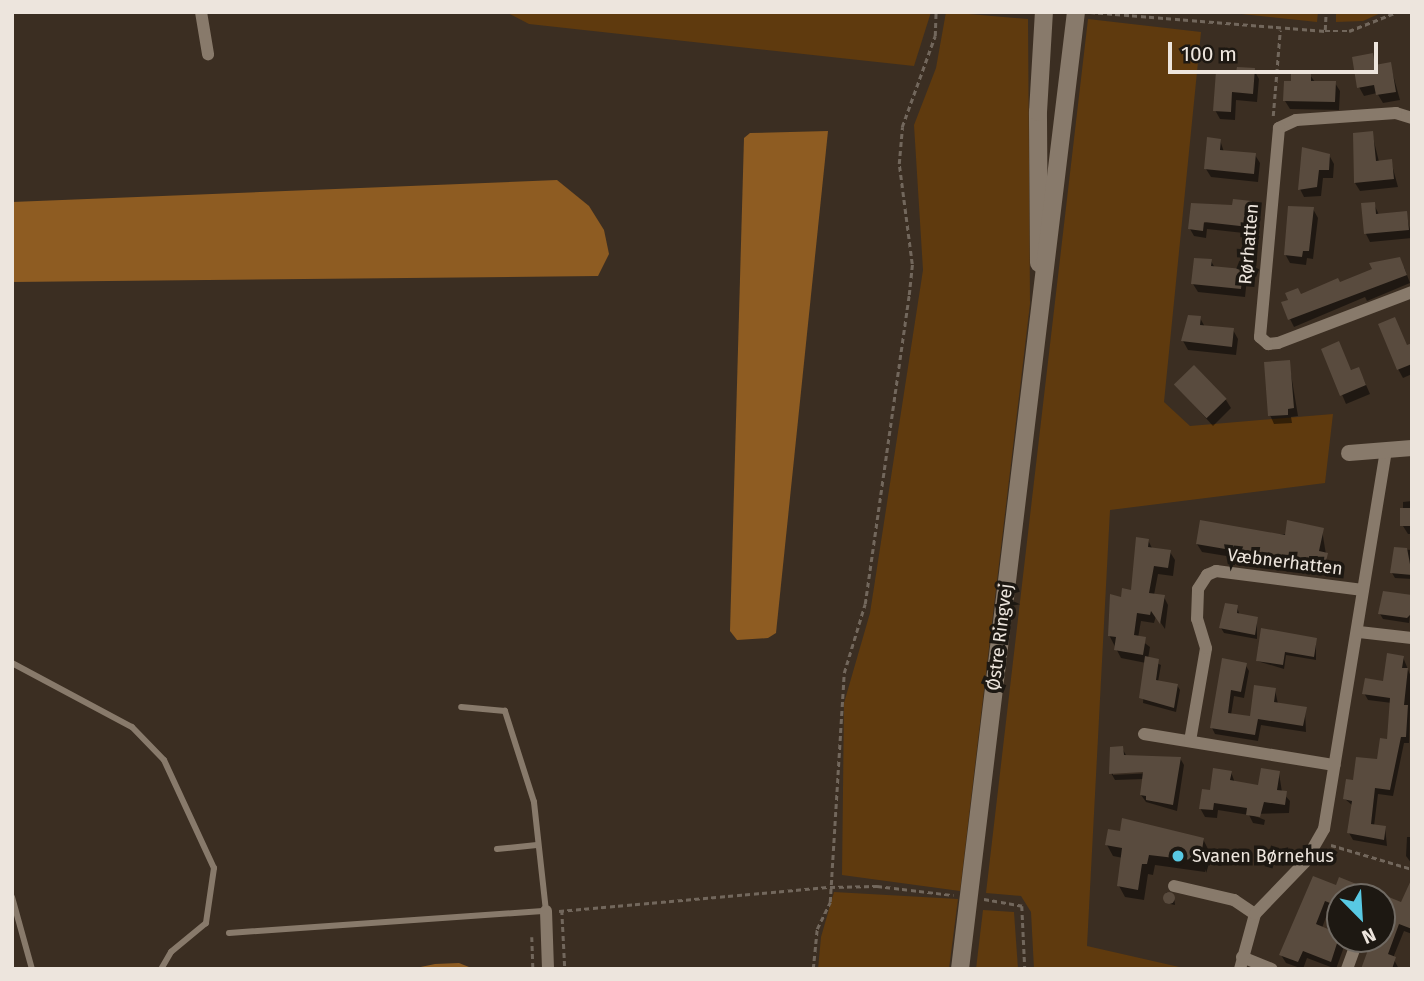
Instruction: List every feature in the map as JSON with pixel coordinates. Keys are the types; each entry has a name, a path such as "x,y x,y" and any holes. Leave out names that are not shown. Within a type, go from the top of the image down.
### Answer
{"main road":[{"name":"Østre Ringvej","path":"1040,305 1038,112 1044,12"},
{"name":"Østre Ringvej","path":"960,969 1040,305 1053,233 1076,12"}],"street":[{"path":"201,12 208,54"},
{"path":"1279,128 1296,120 1360,119 1396,113 1412,118"},
{"name":"Rørhatten","path":"1279,128 1259,328 1262,340 1278,343 1412,292"},
{"path":"1349,453 1412,447"},
{"name":"Væbnerhatten","path":"1272,969 1241,963 1255,914 1305,862 1319,841 1359,632 1363,590 1387,450"},
{"name":"Væbnerhatten","path":"1190,741 1206,648 1197,619 1198,589 1207,575 1216,571 1363,590"},
{"path":"1359,632 1412,638"},
{"path":"1144,734 1334,765"},
{"path":"1174,886 1234,900 1255,914"},
{"path":"545,911 548,969"}],"lane":[{"path":"12,663 132,727 164,760 214,868 206,923 171,951 161,969"},
{"path":"229,933 545,911 534,802 505,712 461,707"},
{"path":"497,849 537,845"},
{"path":"12,897 32,969"}],"path":[{"path":"813,969 817,929 826,914 830,887 844,673 864,604 909,295 912,264 899,164 902,127 934,36 936,12"},
{"path":"1090,12 1280,30 1325,31 1349,31 1397,12"},
{"path":"1325,31 1326,12"},
{"path":"1279,128 1272,115 1280,30"},
{"path":"1319,841 1412,869"},
{"path":"545,911 830,887 903,889"},
{"path":"1009,902 1022,906 1025,969"},
{"path":"562,910 565,969"}],"shaded area":[{"path":"506,12 931,12 914,66 529,24"},
{"path":"946,12 1028,19 1030,304 960,891 842,875 844,703 870,613 923,270 914,125 936,68"},
{"path":"1223,12 1318,12 1317,22"},
{"path":"1336,12 1383,12 1363,21 1336,22"},
{"path":"1088,19 1201,32 1164,402 1190,426 1333,414 1325,483 1110,510 1087,946 1188,969 1034,969 1031,912 1021,896 986,893"},
{"path":"828,131 776,633 768,638 737,640 730,631 744,138 750,133"},
{"path":"557,180 589,206 604,230 609,254 598,276 12,282 12,202"},
{"path":"834,892 958,899 949,969 818,969 821,937"},
{"path":"983,910 1014,912 1018,969 976,969"},
{"path":"459,963 474,969 411,969 435,964"}],"building":[{"path":"1373,53 1375,65 1391,62 1396,92 1376,95 1374,85 1357,88 1352,57"},
{"path":"1237,67 1255,68 1253,94 1232,92 1231,112 1213,111 1216,71 1236,72"},
{"path":"1291,73 1311,73 1311,81 1336,81 1335,102 1283,101 1284,81 1291,81"},
{"path":"1373,131 1376,161 1392,159 1394,179 1354,183 1353,133"},
{"path":"1207,137 1221,139 1220,150 1256,153 1254,174 1204,169"},
{"path":"1302,147 1330,154 1329,170 1319,170 1317,187 1298,190"},
{"path":"1233,199 1252,201 1249,227 1204,222 1203,231 1188,229 1191,203 1232,205"},
{"path":"1375,202 1376,214 1407,211 1409,230 1364,234 1361,203"},
{"path":"1288,206 1314,207 1309,251 1303,251 1302,257 1284,255"},
{"path":"1400,257 1407,275 1288,320 1281,302 1288,300 1285,293 1298,288 1301,294 1338,278 1340,282 1372,269 1369,263"},
{"path":"1194,258 1212,259 1211,266 1243,269 1241,289 1191,284"},
{"path":"1188,315 1201,316 1200,325 1234,328 1232,347 1181,341"},
{"path":"1395,317 1407,345 1412,343 1412,364 1397,370 1378,324"},
{"path":"1339,341 1351,370 1359,367 1366,385 1340,396 1321,349"},
{"path":"1290,360 1294,408 1288,409 1288,415 1268,416 1264,362"},
{"path":"1194,365 1227,399 1207,418 1174,384"},
{"path":"1400,508 1412,508 1412,526 1400,526"},
{"path":"1200,520 1285,535 1287,520 1324,528 1319,551 1328,553 1325,566 1196,544"},
{"path":"1136,537 1149,539 1148,547 1171,550 1168,568 1154,566 1149,593 1165,595 1160,624 1151,611 1150,615 1137,613 1134,635 1146,637 1143,655 1114,650 1116,637 1108,636 1110,594 1121,597 1122,588 1131,590"},
{"path":"1394,547 1407,548 1412,575 1390,573"},
{"path":"1383,591 1412,595 1412,613 1407,618 1378,614"},
{"path":"1225,603 1238,605 1237,613 1258,617 1255,635 1219,628"},
{"path":"1261,628 1317,638 1314,657 1285,652 1283,665 1256,661"},
{"path":"1387,653 1404,656 1402,668 1408,668 1404,705 1408,705 1406,737 1401,737 1390,790 1375,788 1371,824 1386,826 1384,840 1347,833 1352,801 1343,799 1346,779 1353,780 1356,757 1377,759 1380,738 1387,739 1390,698 1362,694 1365,678 1383,681"},
{"path":"1145,656 1159,659 1156,680 1178,684 1174,708 1139,698"},
{"path":"1222,658 1247,663 1241,692 1231,690 1228,713 1250,716 1254,685 1276,688 1274,702 1307,707 1303,726 1258,719 1255,735 1210,728"},
{"path":"1123,746 1124,755 1181,757 1173,805 1146,800 1146,796 1140,795 1143,772 1109,774 1110,747"},
{"path":"1213,768 1232,771 1230,780 1258,785 1261,768 1280,771 1277,790 1287,791 1285,805 1264,802 1260,817 1246,815 1247,808 1214,803 1213,810 1199,809 1202,789 1210,790"},
{"path":"1122,818 1204,838 1200,861 1149,855 1147,864 1142,864 1138,890 1117,886 1122,848 1105,845 1108,829 1120,831"},
{"path":"1313,876 1331,883 1326,883 1326,901 1316,924 1326,928 1326,953 1334,953 1331,962 1303,951 1298,962 1279,955"},
{"path":"1339,877 1354,883 1337,883"},
{"path":"1412,878 1412,929 1399,924 1396,932 1396,900 1401,902"},
{"path":"1169,892 1175,898 1169,904 1163,898"},
{"path":"1367,953 1388,953 1396,957 1392,969 1361,969"}],"place":[{"name":"Svanen Børnehus","path":"1178,856"}]}
